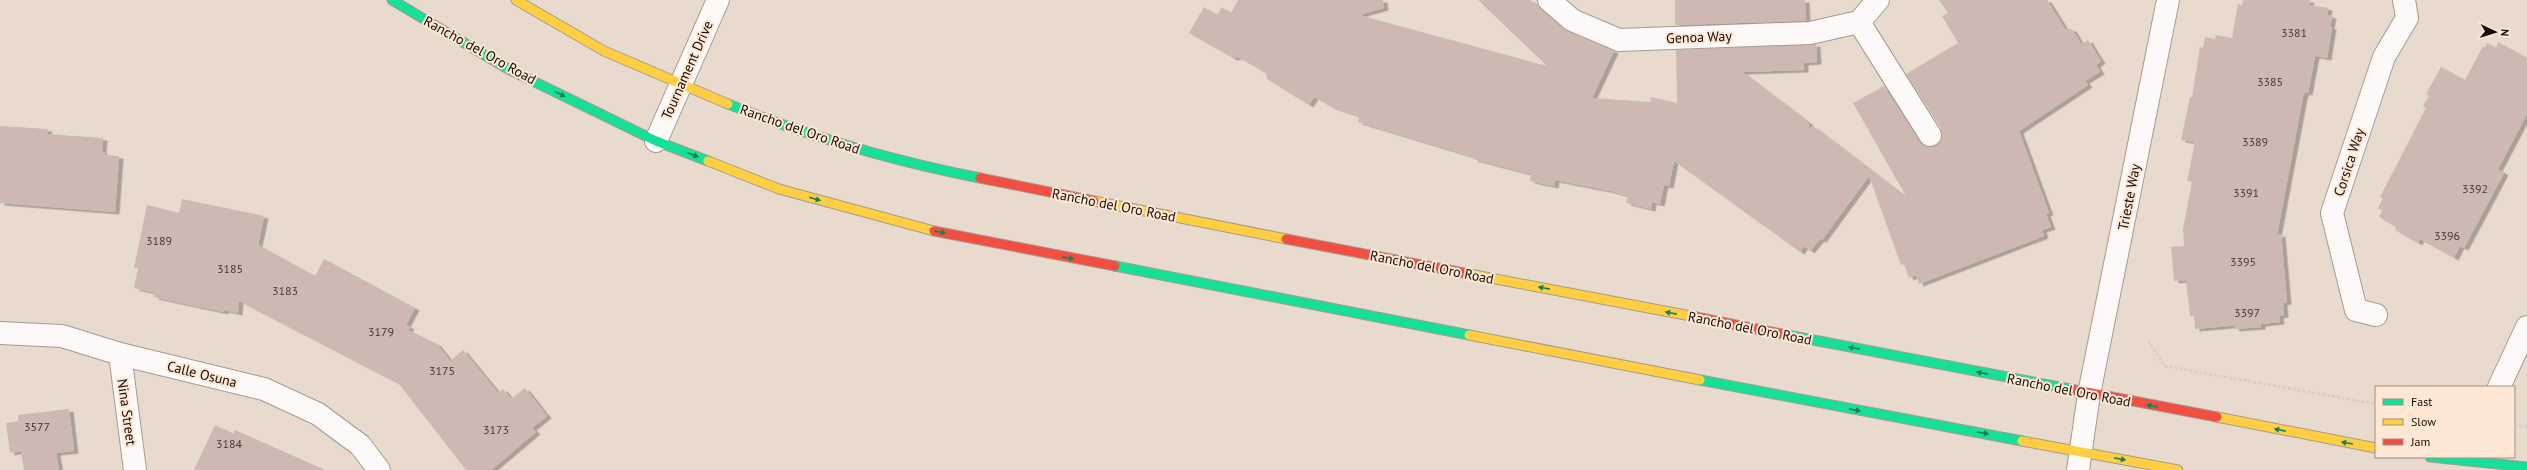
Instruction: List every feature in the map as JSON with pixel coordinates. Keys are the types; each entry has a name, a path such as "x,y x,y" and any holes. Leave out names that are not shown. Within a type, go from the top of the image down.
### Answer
{"main road":[{"name":"Rancho del Oro Road","path":"392,0 508,69 656,141 779,189 914,227 1856,410 2080,461 2178,470"},
{"name":"Rancho del Oro Road","path":"516,0 604,51 680,84 778,124 907,164 1224,227 2088,394 2375,448"},
{"path":"2447,458 2480,460 2527,467"}],"street":[{"name":"Tournament Drive","path":"656,141 718,0"},
{"name":"Genoa Way","path":"1549,0 1572,20 1619,40 1810,33 1859,22"},
{"path":"1878,0 1859,22 1930,135"},
{"name":"Trieste Way","path":"2080,461 2088,394 2168,0"},
{"name":"Corsica Way","path":"2376,315 2356,310 2332,213 2384,57 2407,18 2404,0"},
{"path":"2499,386 2527,327"},
{"name":"Calle Osuna","path":"0,333 62,336 120,354 264,389 318,414 360,445 379,470"},
{"name":"Nina Street","path":"120,354 135,470"}],"path":[{"path":"2148,341 2164,366 2375,404"},
{"path":"2515,425 2527,427"}],"building":[{"path":"1238,0 1383,0 1384,8 1359,15 1547,66 1478,0 1530,0 1567,31 1614,51 1592,98 1650,102 1651,97 1677,103 1676,50 1816,44 1817,62 1804,63 1804,70 1742,72 1809,123 1809,129 1813,126 1907,198 1853,103 1884,86 1920,142 1931,147 1941,141 1941,128 1906,74 1958,43 1942,16 1948,13 1939,0 2047,0 2065,29 2072,29 2081,44 2088,40 2101,61 2096,65 2100,72 2085,81 2088,85 2019,131 2049,213 2046,214 2051,227 2042,230 2044,236 1919,284 1916,275 1909,278 1904,264 1901,265 1869,176 1822,240 1820,239 1810,251 1804,246 1800,252 1674,161 1669,186 1664,185 1660,204 1652,202 1651,209 1626,203 1628,196 1611,191 1555,180 1554,186 1530,181 1531,174 1473,159 1474,157 1358,122 1359,116 1332,107 1314,97 1309,105 1267,79 1266,73 1238,57 1233,58 1189,33 1204,7 1217,15 1222,7 1231,13"},
{"path":"1675,0 1805,0 1806,21 1675,25"},
{"path":"2243,0 2310,0 2309,5 2328,8 2327,15 2332,16 2330,27 2332,27 2327,58 2315,56 2308,93 2305,92 2303,97 2277,235 2281,234 2287,302 2283,303 2284,315 2279,316 2280,322 2261,324 2261,327 2235,329 2234,326 2229,326 2195,329 2194,316 2190,316 2186,280 2174,281 2171,247 2184,246 2183,229 2192,182 2187,181 2195,142 2181,140 2190,97 2192,97 2200,47 2203,48 2205,37 2215,39 2216,35 2232,38 2238,4 2242,5"},
{"path":"2498,42 2527,58 2527,114 2498,169 2504,173 2464,248 2460,246 2454,258 2420,239 2418,243 2395,230 2396,227 2379,217 2382,210 2378,208 2383,198 2380,197 2426,108 2423,106 2429,96 2426,94 2441,67 2465,80 2483,46 2485,48 2487,43 2496,48"},
{"path":"0,126 48,129 47,134 103,138 102,152 105,153 105,155 119,156 115,212 0,203"},
{"path":"182,199 264,216 258,245 315,276 324,259 415,308 406,325 410,327 408,330 437,344 450,361 463,350 498,393 503,389 511,399 525,388 547,416 532,428 536,432 491,470 466,470 399,384 239,301 238,313 224,310 224,312 154,297 155,293 134,288 138,268 134,268 147,205 179,213"},
{"path":"69,409 74,451 56,453 59,470 24,470 21,451 10,453 6,423 18,421 18,415"},
{"path":"215,425 234,434 235,430 325,470 194,470"}],"traffic: fast":[{"path":"392,0 508,69 656,141 708,161"},
{"path":"728,104 790,127 852,147 915,164 980,178"},
{"path":"1115,266 1469,335"},
{"path":"1787,335 2070,389"},
{"path":"1700,380 2022,441"},
{"path":"2440,458 2527,467"}],"traffic: slow":[{"path":"516,0 604,51 728,104"},
{"path":"708,161 779,189 934,231"},
{"path":"1094,201 1286,239"},
{"path":"1464,273 1696,317"},
{"path":"1469,335 1700,380"},
{"path":"2217,417 2375,448"},
{"path":"2022,441 2178,470"}],"traffic: jam":[{"path":"980,178 1094,201"},
{"path":"934,231 1115,266"},
{"path":"1286,239 1464,273"},
{"path":"1696,317 1787,335"},
{"path":"2070,389 2217,417"}]}
